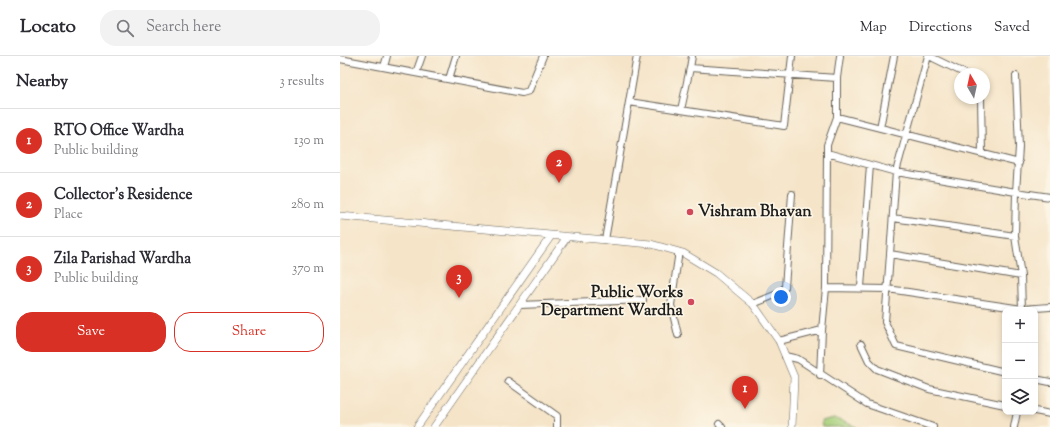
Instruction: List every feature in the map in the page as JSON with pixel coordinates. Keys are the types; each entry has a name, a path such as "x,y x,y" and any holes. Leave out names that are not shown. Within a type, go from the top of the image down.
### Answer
{"main road":[{"path":"340,216 651,244 678,252 716,273 753,304 779,341 794,377 792,427"},
{"path":"417,427 551,236"},
{"path":"434,427 567,237"}],"street":[{"path":"384,67 387,56"},
{"path":"416,73 422,56"},
{"path":"449,79 456,56"},
{"path":"340,59 351,58 384,67 526,92 530,88 543,56"},
{"path":"604,240 637,56"},
{"path":"681,110 692,56"},
{"path":"629,102 784,126 792,56"},
{"path":"820,375 826,288 826,153 827,145 837,117 837,78 840,56"},
{"path":"880,128 894,56"},
{"path":"954,68 929,56 906,134 896,172 886,322 896,346 1002,371"},
{"path":"690,68 837,78"},
{"path":"1016,76 1019,163 1016,192 1015,236 1021,276 1022,307"},
{"path":"981,104 982,153"},
{"path":"837,117 1019,163"},
{"path":"826,153 896,172 1050,197"},
{"path":"860,287 870,165"},
{"path":"753,304 782,292 785,287 792,194"},
{"path":"893,218 1015,236"},
{"path":"678,252 671,305 678,335"},
{"path":"890,254 1021,276"},
{"path":"826,288 860,287 888,289 1003,307"},
{"path":"520,305 643,300"},
{"path":"1038,308 1050,307"},
{"path":"779,341 822,330"},
{"path":"861,344 869,362 877,369 929,389 1002,405"},
{"path":"785,356 798,360 874,408 934,427"},
{"path":"1038,380 1050,382"},
{"path":"508,381 557,416 557,427"},
{"path":"1038,412 1050,414"},
{"path":"1014,427 1016,415"}],"green space":[{"path":"834,418 857,427 822,427 821,421"}],"place":[{"name":"Collector's Residence","path":"559,183"},
{"name":"Vishram Bhavan","path":"690,212"},
{"name":"Zila Parishad Wardha","path":"459,298"},
{"name":"Public Works Department Wardha","path":"691,302"},
{"name":"RTO Office Wardha","path":"745,409"}]}
